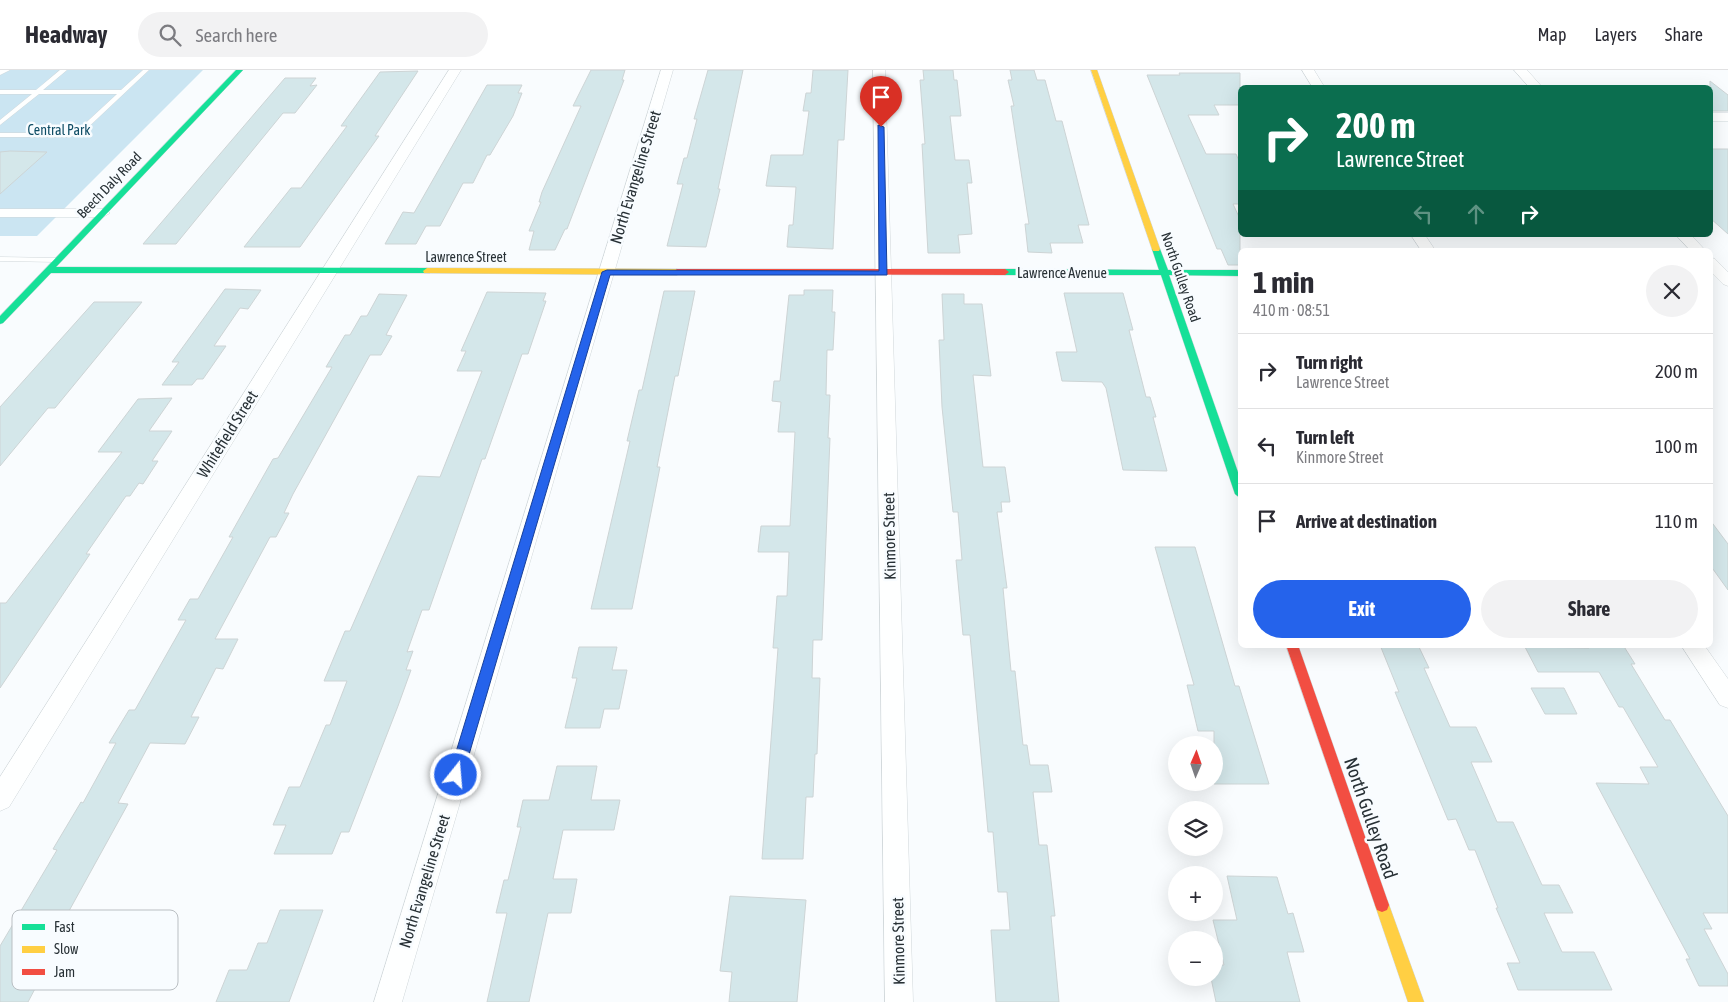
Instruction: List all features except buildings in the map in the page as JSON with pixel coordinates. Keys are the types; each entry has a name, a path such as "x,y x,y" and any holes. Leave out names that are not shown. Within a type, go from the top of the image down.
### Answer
{"street":[{"path":"0,71 4,70"},
{"name":"Beech Daly Road","path":"0,320 240,70"},
{"name":"Whitefield Street","path":"0,799 455,70"},
{"name":"North Evangeline Street","path":"388,1002 667,70"},
{"name":"Kinmore Street","path":"879,70 899,1002"},
{"name":"North Gulley Road","path":"1094,70 1238,488"},
{"path":"1308,70 1317,85"},
{"path":"1520,70 1534,85"},
{"path":"1713,117 1728,117"},
{"path":"0,213 103,213"},
{"path":"1419,237 1427,248"},
{"path":"1685,237 1696,248"},
{"path":"1713,266 1722,276"},
{"name":"Lawrence Street","path":"49,270 884,273"},
{"name":"Lawrence Avenue","path":"884,273 1238,273"},
{"name":"North Gulley Road","path":"1293,648 1416,1002"},
{"path":"1694,648 1728,698"}],"lane":[{"path":"0,123 64,70"},
{"path":"0,135 69,135 79,133 146,70"},
{"path":"0,92 122,92"},
{"path":"0,259 58,260"}],"green space":[{"name":"Central Park","path":"0,70 203,70 37,236 0,236"}],"traffic: fast":[{"path":"0,321 240,70"},
{"path":"1156,249 1238,488"},
{"path":"49,270 427,271"},
{"path":"1005,272 1238,273"}],"traffic: slow":[{"path":"1094,70 1156,249"},
{"path":"427,271 677,272"},
{"path":"1382,905 1416,1002"}],"traffic: jam":[{"path":"677,272 1005,272"},
{"path":"1293,648 1382,905"}],"route":[{"path":"456,775 607,272 884,273 881,127"}]}
